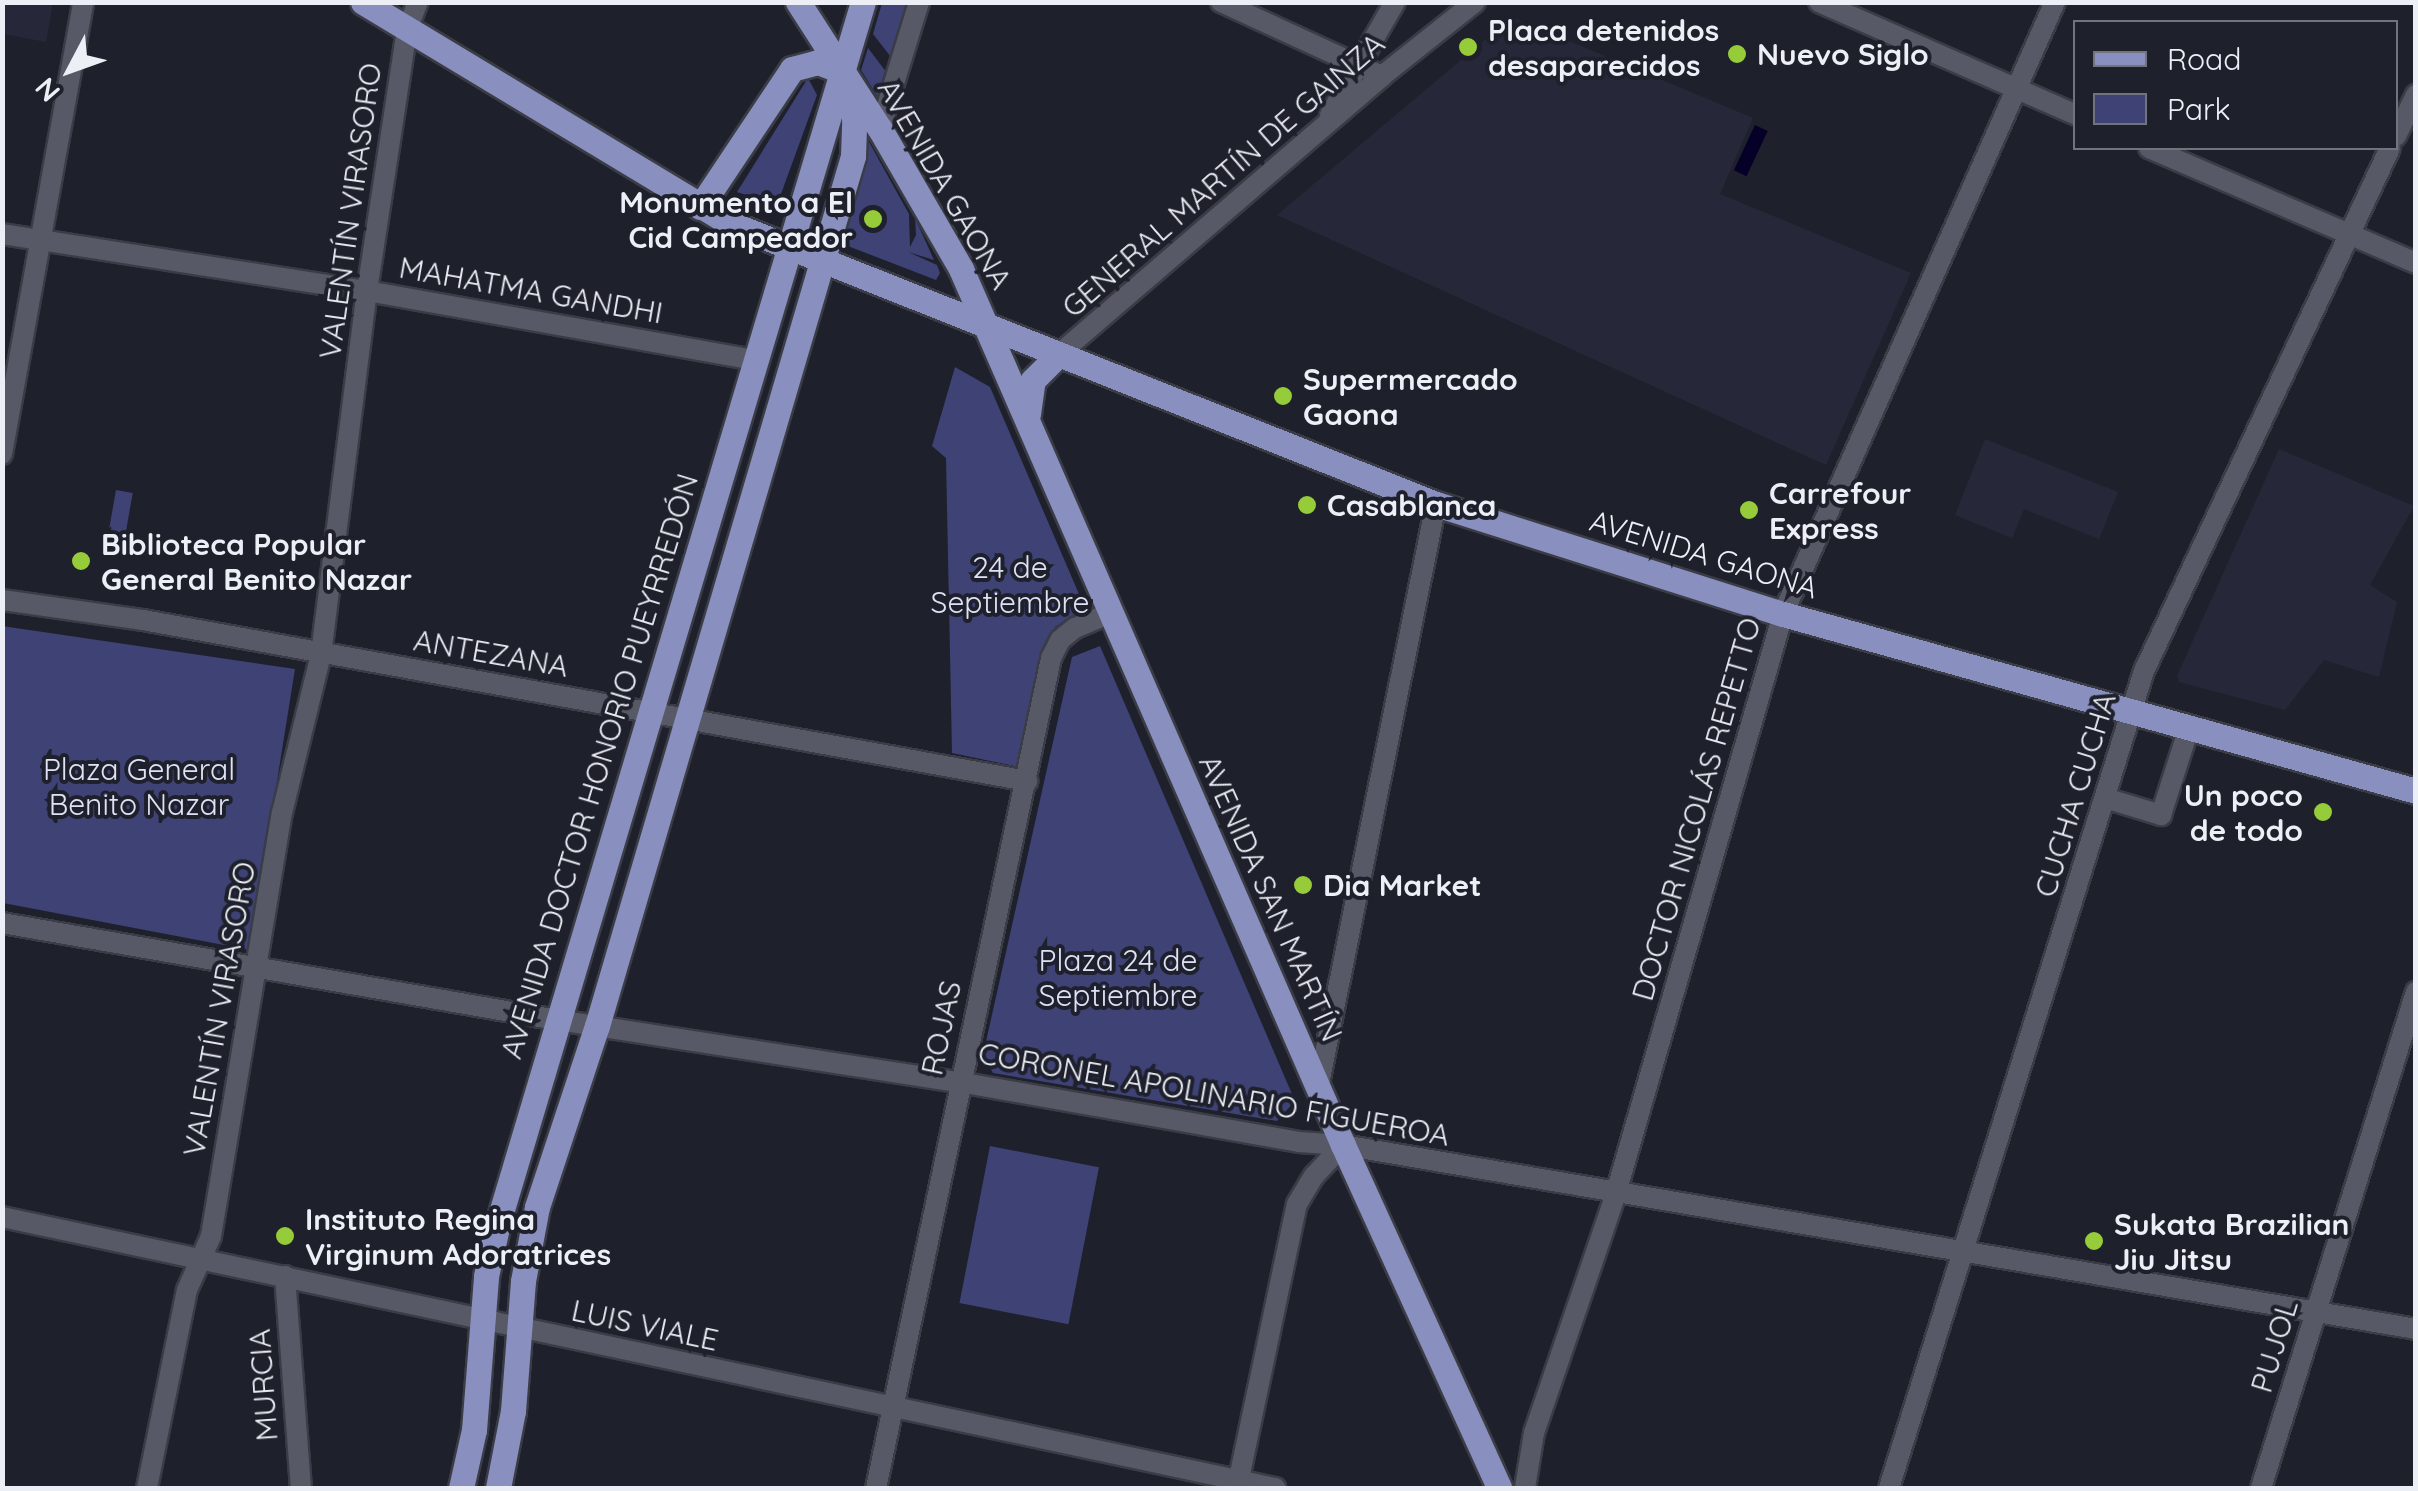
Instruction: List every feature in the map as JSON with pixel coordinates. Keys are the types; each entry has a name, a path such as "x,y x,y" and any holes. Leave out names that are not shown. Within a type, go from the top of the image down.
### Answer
{"main road":[{"name":"AVENIDA GAONA","path":"362,2 700,207 786,249 1436,504 1783,614 2416,791"},
{"name":"AVENIDA GAONA","path":"798,2 880,129 961,269 990,330"},
{"name":"AVENIDA DOCTOR HONORIO PUEYRREDÓN","path":"462,1488 474,1430 481,1320 498,1223 786,249 863,2"},
{"path":"498,1488 513,1411 518,1327 537,1207 597,1026 853,156 854,118 842,70 818,62 792,69 700,207"},
{"name":"AVENIDA SAN MARTÍN","path":"990,330 1318,1088 1499,1488"},
{"path":"1029,424 1030,388 1058,356"}],"street":[{"path":"2,454 83,2"},
{"name":"VALENTÍN VIRASORO","path":"148,1488 187,1290 211,1236 282,813 321,654 367,291 407,30 418,2"},
{"path":"880,129 919,2"},
{"path":"1221,2 1382,76"},
{"path":"1322,130 1396,2"},
{"name":"GENERAL MARTÍN DE GAINZA","path":"1058,356 1382,76 1475,2"},
{"path":"1818,2 2073,114"},
{"name":"DOCTOR NICOLÁS REPETTO","path":"1525,1488 1534,1432 1616,1193 1783,614 2055,2"},
{"path":"2398,132 2416,94"},
{"path":"2154,150 2416,263"},
{"name":"CUCHA CUCHA","path":"1889,1488 2144,671 2389,150"},
{"name":"MAHATMA GANDHI","path":"2,234 367,291 753,360"},
{"path":"1318,1088 1436,504"},
{"name":"ANTEZANA","path":"2,600 144,620 1027,781"},
{"name":"ROJAS","path":"876,1488 1051,658 1060,640 1075,628 1111,613"},
{"path":"2105,798 2161,816 2189,728"},
{"name":"CORONEL APOLINARIO FIGUEROA","path":"2,924 557,1020 960,1082 1299,1142 1344,1145 2416,1329"},
{"name":"PUJOL","path":"2261,1488 2416,992"},
{"path":"1238,1485 1297,1204 1314,1176 1344,1145"},
{"name":"LUIS VIALE","path":"2,1217 1238,1485 1275,1488"},
{"name":"MURCIA","path":"285,1276 301,1488"}],"shaded area":[{"path":"2,3 53,3 46,42 3,34"},
{"path":"1512,17 1753,118 1720,194 1911,273 1826,465 1277,215"},
{"path":"1755,125 1768,131 1747,176 1734,170"},
{"path":"1985,439 2118,492 2099,539 2024,509 2012,538 1955,515"},
{"path":"2279,449 2414,506 2370,585 2397,602 2379,677 2324,660 2285,710 2179,682 2177,676"}],"green space":[{"path":"882,3 911,3 894,61 873,34"},
{"path":"868,48 890,77 882,96 877,96 861,70"},
{"path":"808,78 817,95 777,205 737,192"},
{"path":"869,142 909,214 910,247 916,235 915,218 934,260 908,252 937,265 940,273 936,280 840,243"},
{"name":"24 de Septiembre","path":"955,367 990,387 1085,608 1055,627 1019,767 952,753 946,458 932,446"},
{"path":"116,490 133,493 122,552 106,549"},
{"name":"Plaza General Benito Nazar","path":"2,626 295,669 250,950 3,903"},
{"name":"Plaza 24 de Septiembre","path":"1100,646 1295,1101 1277,1121 993,1073 983,1055 1072,657"},
{"path":"990,1146 1099,1167 1068,1324 959,1303"}],"place":[{"name":"Placa detenidos desaparecidos","path":"1468,47"},
{"name":"Nuevo Siglo","path":"1737,54"},
{"name":"Monumento a El Cid Campeador","path":"873,219"},
{"name":"Supermercado Gaona","path":"1283,396"},
{"name":"Casablanca","path":"1307,505"},
{"name":"Carrefour Express","path":"1749,510"},
{"name":"Biblioteca Popular General Benito Nazar","path":"81,561"},
{"name":"Un poco de todo","path":"2323,812"},
{"name":"Dia Market","path":"1303,885"},
{"name":"Instituto Regina Virginum Adoratrices","path":"285,1236"},
{"name":"Sukata Brazilian Jiu Jitsu","path":"2094,1241"}]}
